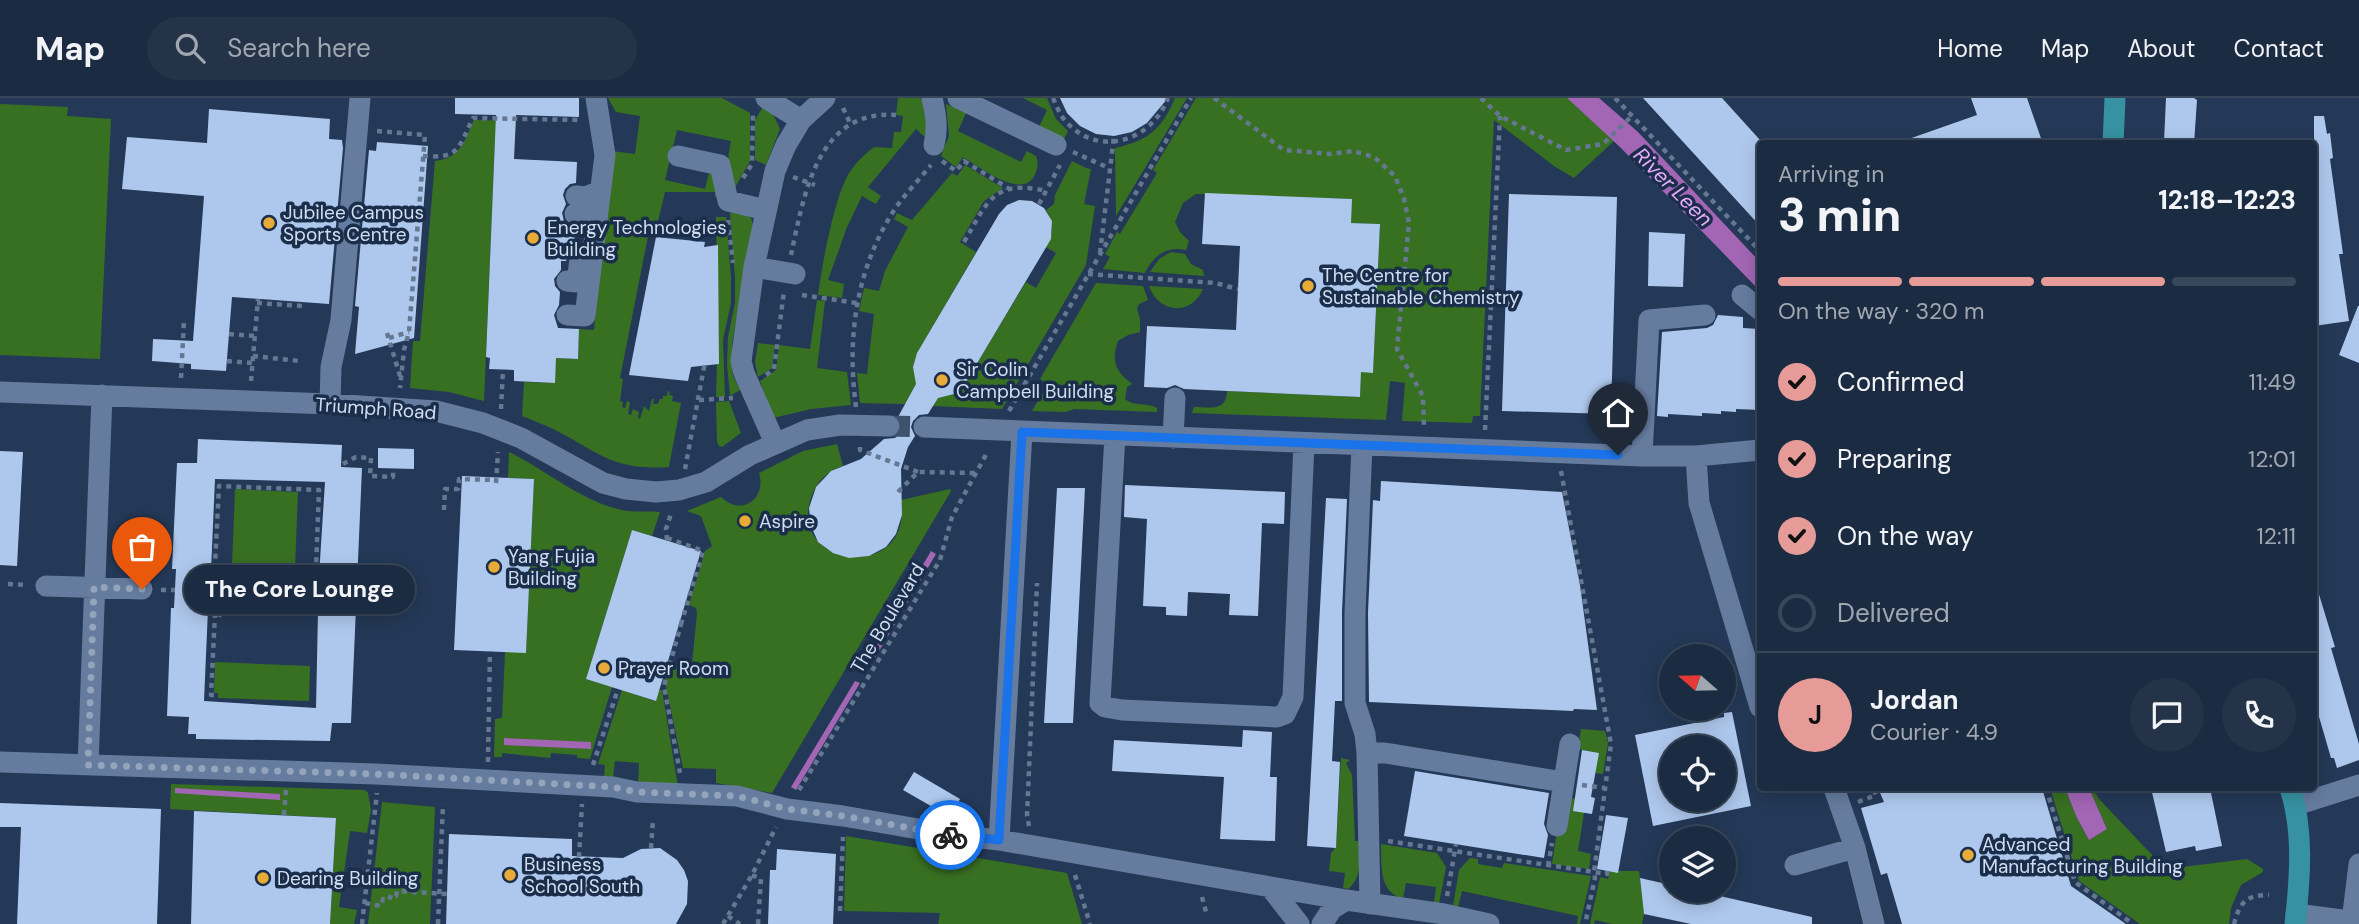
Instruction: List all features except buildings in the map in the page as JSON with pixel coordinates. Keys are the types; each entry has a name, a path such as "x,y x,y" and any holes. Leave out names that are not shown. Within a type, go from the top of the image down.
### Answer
{"main road":[{"path":"2113,140 2115,98"},
{"path":"2293,796 2300,871 2295,919"}],"street":[{"path":"330,404 331,367 343,304 360,98"},
{"path":"775,443 741,361 754,267 780,158 801,120 825,98"},
{"path":"932,98 937,120 934,145"},
{"path":"958,98 1056,145"},
{"path":"760,104 801,120"},
{"path":"567,315 585,316 605,155 597,108"},
{"path":"678,156 720,166 728,201 766,210"},
{"path":"597,214 575,205 600,191"},
{"path":"567,281 577,282 582,245 594,241"},
{"path":"754,267 789,280"},
{"path":"1742,295 1757,308"},
{"path":"1642,456 1649,320 1705,316"},
{"name":"Triumph Road","path":"0,392 419,409 458,416 521,438 603,483 643,492 679,490 706,482 775,443 807,430 858,425 889,426"},
{"path":"88,765 102,396"},
{"path":"1173,438 1175,398"},
{"path":"924,427 1642,456 1696,456 1757,450"},
{"path":"999,840 1022,432"},
{"path":"1115,435 1100,703 1105,707 1122,710 1277,717 1284,713 1293,697 1304,443"},
{"path":"1363,445 1355,613 1356,703 1365,734 1367,753 1370,904"},
{"path":"1696,456 1699,503 1757,697"},
{"path":"46,586 142,589"},
{"path":"1557,826 1570,744"},
{"path":"1367,753 1385,753 1564,782"},
{"path":"0,762 376,774 737,796 787,809 999,840 1370,904 1444,914 1489,924"},
{"path":"2293,796 2359,785"},
{"path":"1835,791 1855,848 1874,924"},
{"path":"1795,865 1855,848"},
{"path":"2295,919 2356,921 2359,864"},
{"path":"1270,887 1299,924"},
{"path":"1322,924 1332,909 1346,900"}],"path":[{"path":"1053,98 1061,116 1077,132 1093,140 1132,138 1149,128 1162,113 1168,98"},
{"path":"1008,414 1191,98"},
{"path":"1214,98 1284,150 1331,154 1353,151 1374,157 1395,176 1409,223 1397,349 1423,396 1424,420"},
{"path":"1481,98 1500,116 1566,150 1603,144 1630,118"},
{"path":"1615,98 1630,118 1757,248"},
{"path":"728,198 752,164 760,104"},
{"path":"423,156 445,157 455,153 473,118 573,121 597,108"},
{"path":"699,400 730,399 774,369 808,182 824,149 850,122 876,114 896,115"},
{"path":"1485,431 1500,116"},
{"path":"368,131 425,135 409,332 404,350 400,392"},
{"path":"1099,256 1113,139"},
{"path":"1056,145 1110,168"},
{"path":"856,408 852,341 857,303 863,275 876,242 892,213 937,157 956,171 964,161 1009,188"},
{"path":"964,242 987,203 997,194 1009,188 1029,187 1047,191 1039,204"},
{"path":"1088,274 1215,283 1238,289"},
{"path":"789,280 857,303"},
{"path":"251,386 258,301 303,306"},
{"path":"181,383 184,320"},
{"path":"401,379 388,336 409,332"},
{"path":"229,334 255,336"},
{"path":"253,356 299,360"},
{"path":"227,361 253,363"},
{"path":"685,470 705,362"},
{"path":"500,413 503,370"},
{"path":"444,510 445,489 458,489 459,479 496,482 498,444"},
{"name":"The Boulevard","path":"796,795 940,560 952,517 992,445"},
{"path":"868,453 918,472 976,473"},
{"path":"1560,453 1561,471 1611,744 1595,878 1585,924"},
{"path":"343,464 356,457 371,458 370,476 393,477 393,469"},
{"path":"898,492 918,472"},
{"path":"217,568 219,486 319,490 316,568 313,572"},
{"path":"673,507 666,529 667,539 703,551 664,686 684,794"},
{"path":"1030,827 1027,816 1037,580"},
{"path":"346,595 383,597"},
{"path":"216,695 211,695 218,614"},
{"path":"488,770 490,652"},
{"path":"579,857 581,806 618,689"},
{"path":"362,924 377,790 376,774"},
{"path":"284,815 286,785"},
{"path":"2047,791 2075,882 2133,924"},
{"path":"438,924 443,804"},
{"path":"840,911 844,816"},
{"path":"651,848 653,819"},
{"path":"723,924 779,824"},
{"path":"1370,838 1607,874 1607,871"},
{"path":"1444,914 1456,844"},
{"path":"1071,853 1090,924"},
{"path":"752,875 761,879 758,924"},
{"path":"1200,889 1206,912"},
{"path":"365,904 381,906 383,899 390,900 391,895 396,896 397,891 447,894"},
{"path":"2234,924 2243,902 2254,895 2269,895"},
{"path":"728,916 740,924"}],"green space":[{"path":"608,98 722,98 750,113 750,161 732,193 728,167 731,141 677,130 665,180 705,189 709,173 715,174 717,196 715,197 715,192 665,192 658,221 651,221 620,378 623,379 620,401 625,408 627,401 630,402 628,414 631,415 633,409 639,412 640,419 644,406 649,411 652,399 653,404 658,404 663,396 667,396 668,391 669,395 673,396 672,401 681,403 669,467 634,466 609,459 522,416 524,382 554,383 556,358 578,359 579,329 594,330 612,151 635,154 640,116 616,112"},
{"path":"898,98 920,98 925,103 927,139 916,129 868,187 881,196 876,204 862,196 847,227 828,280 844,284 842,298 818,295 829,233 843,186 854,167 874,147 892,148 894,132 901,132 903,116 896,115"},
{"path":"1023,98 1047,98 1056,119 1068,131 1063,141 1038,129 1047,110"},
{"path":"1175,98 1187,98 1116,216 1115,148 1136,142 1152,132 1165,118"},
{"path":"1196,98 1567,98 1614,141 1574,178 1494,120 1480,416 1473,416 1472,423 1402,421 1405,383 1390,381 1386,420 1192,413 1194,407 1221,405 1227,391 1360,397 1361,372 1373,372 1380,224 1351,223 1351,199 1196,194 1183,203 1175,222 1189,241 1186,250 1166,251 1152,262 1145,273 1103,269 1110,257 1105,254 1157,173 1153,170"},
{"path":"0,104 68,107 67,116 111,119 100,359 0,355"},
{"path":"946,104 966,113 958,131 1021,162 1027,151 1036,156 1038,167 1033,178 1027,183 1009,183 963,157 956,167 941,156 949,136"},
{"path":"764,105 772,112 780,129 766,165 755,160 755,120"},
{"path":"474,120 516,121 515,139 495,139 484,401 449,392 410,388 413,341 420,341 435,161 451,156 461,147"},
{"path":"1072,161 1091,169 1084,204 1095,206 1086,265 1002,409 933,406 939,396 954,394 963,387 1026,282 1036,288 1056,253 1046,247 1052,228 1046,210 1054,204 1055,195"},
{"path":"965,165 1003,188 984,201 960,242 976,252 917,353 913,367 917,383 905,404 860,403 857,373 867,374 874,314 859,311 864,288 879,291 885,271 908,227 894,219 897,213 912,220 952,173 957,176"},
{"path":"741,212 751,218 753,225 732,344 733,376 740,390 730,396 728,337 735,303 735,278 730,213"},
{"path":"716,217 726,217 731,278 731,303 723,340 725,397 716,397 719,363"},
{"path":"1171,252 1185,254 1191,264 1203,270 1204,276 1150,272 1159,259"},
{"path":"1096,283 1143,286 1148,300 1139,304 1137,309 1140,332 1118,341 1115,360 1118,370 1132,384 1127,387 1125,399 1153,406 1157,408 1157,412 1074,409 1066,412 1032,411 1048,384 1040,379"},
{"path":"1149,286 1203,289 1191,304 1175,308 1160,302"},
{"path":"817,300 825,301 817,368 847,372 851,405 811,409 773,418 760,381 776,370 779,345 810,349"},
{"path":"758,343 775,345 772,368 758,377 755,362"},
{"path":"729,401 741,433 722,447 717,442 716,402"},
{"path":"837,444 843,466 828,473 817,485 812,495 808,520 816,539 831,551 851,557 871,555 889,545 900,527 901,500 950,489 951,491 772,793 716,783 716,769 683,768 665,681 670,664 692,664 697,613 696,608 689,605 705,551 712,546 701,516 687,511 721,497 729,503 744,505 756,497 759,491 759,473 803,451"},
{"path":"509,452 596,502 627,511 660,512 652,536 632,530 586,679 612,687 590,759 551,753 550,758 502,753 502,757 494,757 495,719 502,718 505,652 526,652 534,479 508,478"},
{"path":"235,489 298,492 295,569 232,566"},
{"path":"215,662 310,666 309,701 218,698 218,693 214,693"},
{"path":"622,690 655,701 659,690 662,690 678,787 638,785 639,763 615,761 613,778 604,777 605,765 598,764"},
{"path":"1581,729 1605,731 1608,743 1603,774 1595,773 1598,753 1578,749"},
{"path":"1341,758 1350,760 1346,763 1352,775 1355,841 1360,841 1358,873 1348,889 1343,888 1345,873 1329,871 1331,853 1336,847"},
{"path":"171,784 365,790 371,810 367,833 350,831 339,907 357,910 354,924 330,924 336,818 170,809"},
{"path":"2051,791 2066,791 2089,840 2107,829 2090,791 2094,791 2172,876 2182,867 2247,859 2263,869 2263,872 2241,885 2231,908 2229,924 2140,924 2079,881"},
{"path":"1570,798 1586,800 1578,851 1591,854 1589,869 1552,864 1557,831"},
{"path":"382,802 435,807 430,924 368,924"},
{"path":"846,836 1067,873 1082,924 938,924 940,913 844,911"},
{"path":"1381,844 1437,853 1446,867 1439,904 1434,903 1436,887 1406,883 1403,899 1389,890 1383,877"},
{"path":"1470,858 1478,859 1478,864 1502,868 1504,863 1591,876 1580,924 1577,924 1578,916 1462,891 1458,907 1453,906 1459,870"},
{"path":"1610,871 1639,871 1644,914 1642,924 1612,924 1595,920 1594,924 1590,924 1600,877 1608,879"}],"water":[{"name":"River Leen","path":"1567,98 1599,98 1638,132 1757,259 1757,288 1620,147"},
{"path":"931,551 936,554 875,658 870,655"},
{"path":"855,681 860,683 796,790 791,787"},
{"path":"504,738 591,742 591,749 504,745"},
{"path":"175,788 280,794 280,800 175,793"},
{"path":"2066,791 2090,791 2107,829 2089,840"}],"tunnel":[{"path":"889,426 924,427"}],"way so far":[{"path":"142,589 94,587 88,765 487,779 613,787 637,792 737,796 787,809 950,835"}],"place":[{"name":"Jubilee Campus Sports Centre","path":"269,223"},
{"name":"Energy Technologies Building","path":"533,238"},
{"name":"The Centre for Sustainable Chemistry","path":"1308,286"},
{"name":"Sir Colin Campbell Building","path":"942,380"},
{"name":"Aspire","path":"745,521"},
{"name":"Yang Fujia Building","path":"494,567"},
{"name":"The Core Lounge","path":"142,589"},
{"name":"Prayer Room","path":"604,668"},
{"name":"Advanced Manufacturing Building","path":"1968,855"},
{"name":"Business School South","path":"510,875"},
{"name":"Dearing Building","path":"263,878"}],"route":[{"path":"950,835 999,840 1022,432 1618,455"}]}
